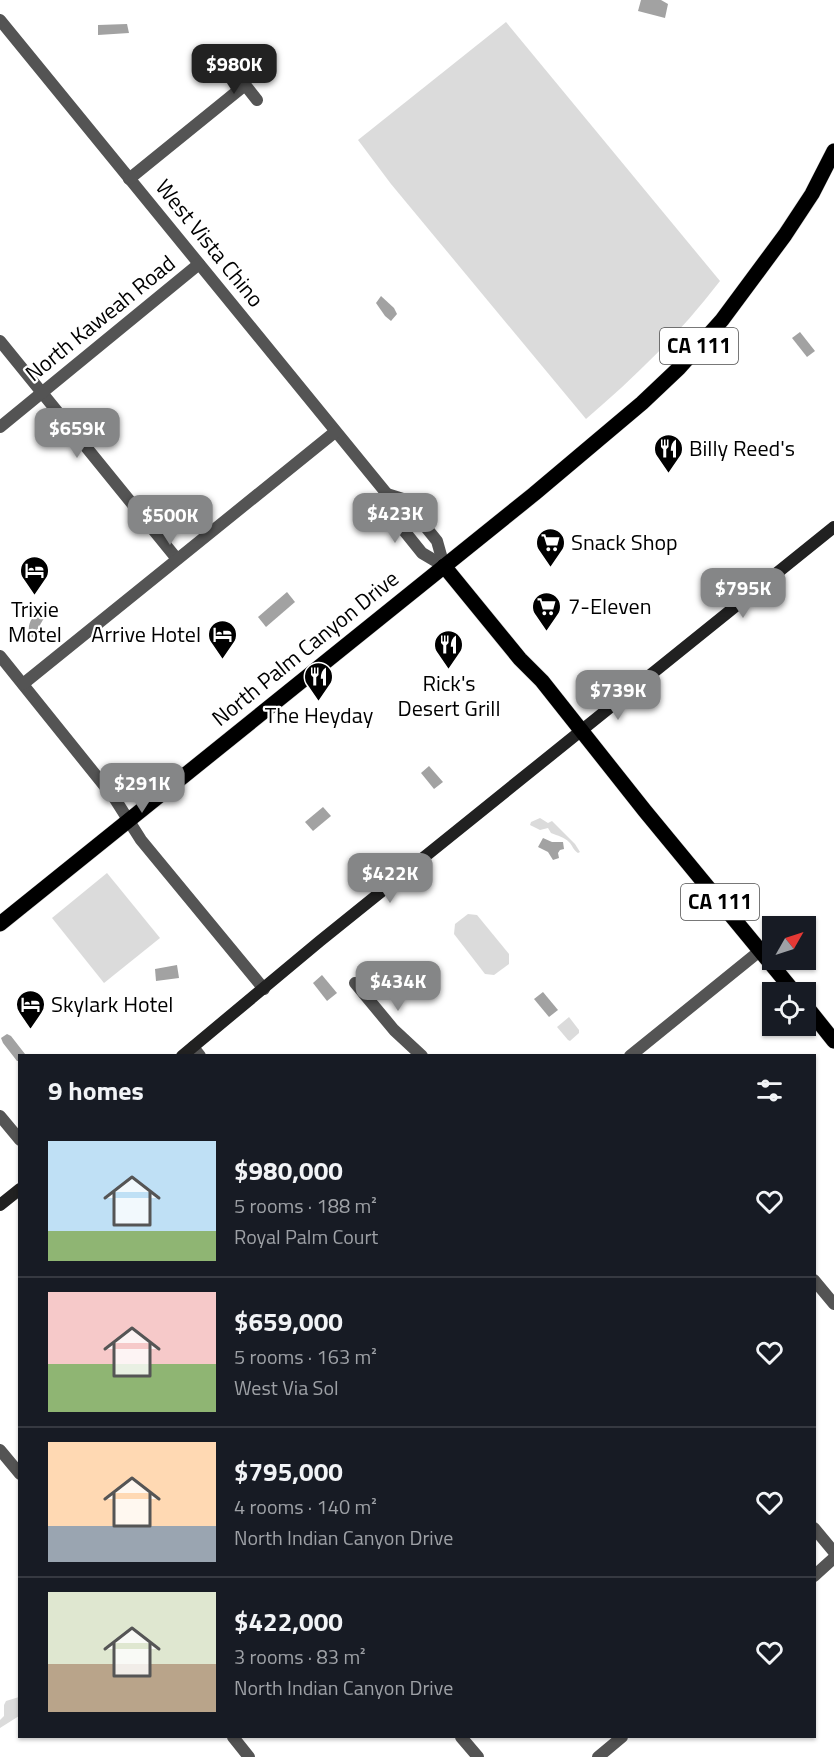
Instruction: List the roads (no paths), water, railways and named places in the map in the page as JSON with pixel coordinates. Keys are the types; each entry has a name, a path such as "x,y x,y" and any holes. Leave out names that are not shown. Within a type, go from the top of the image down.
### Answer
{"main road":[{"name":"North Palm Canyon Drive","path":"0,924 534,494 642,404 679,368 722,320 765,263 812,194 834,151"},
{"path":"197,1052 264,989 320,941 834,527"},
{"name":"West Vista Chino","path":"444,566 582,731"},
{"name":"CA 111","path":"582,731 786,982"},
{"path":"816,1018 834,1041"},
{"path":"0,1205 18,1191"}],"street":[{"name":"West Vista Chino","path":"0,20 387,494 403,499 437,541 444,566"},
{"path":"234,72 257,100"},
{"path":"129,179 245,86"},
{"name":"North Kaweah Road","path":"0,427 199,264"},
{"path":"0,341 177,559"},
{"path":"23,684 335,432"},
{"name":"West Vista Chino","path":"387,494 388,512 422,553 444,566"},
{"path":"0,656 115,800 141,840 264,989"},
{"path":"633,1054 761,950"},
{"path":"355,983 394,1030 420,1054"},
{"path":"0,1116 18,1138"},
{"path":"816,1282 834,1304"},
{"path":"0,1450 18,1472"},
{"path":"816,1530 834,1552"},
{"path":"816,1574 834,1558"},
{"path":"234,1738 249,1757"},
{"path":"462,1738 478,1757"},
{"path":"598,1757 621,1738"}],"place":[{"name":"Billy Reed's","path":"668,474"},
{"name":"Snack Shop","path":"550,568"},
{"name":"Trixie Motel","path":"35,596"},
{"name":"7-Eleven","path":"547,632"},
{"name":"Arrive Hotel","path":"222,660"},
{"name":"Rick's Desert Grill","path":"449,670"},
{"name":"The Heyday","path":"319,702"},
{"name":"Skylark Hotel","path":"30,1030"}]}
